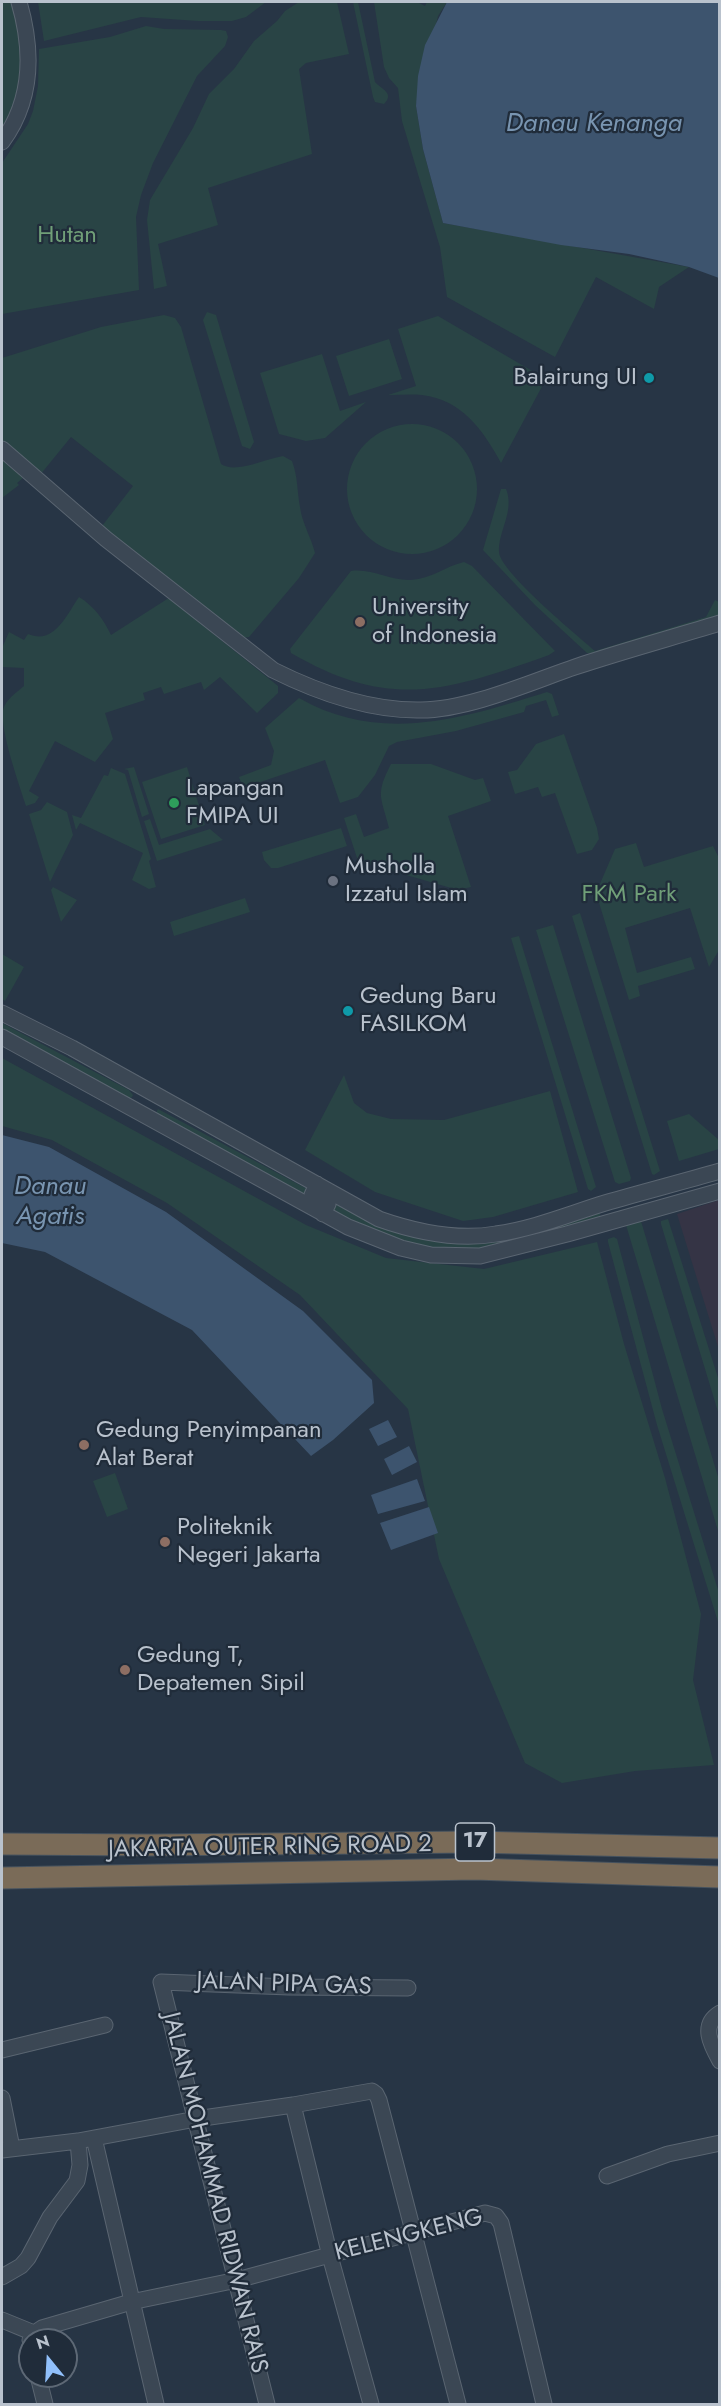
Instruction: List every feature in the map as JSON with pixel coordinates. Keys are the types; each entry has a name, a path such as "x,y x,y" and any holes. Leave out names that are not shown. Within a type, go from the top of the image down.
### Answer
{"highway":[{"name":"JAKARTA OUTER RING ROAD 2","path":"2,1844 474,1842 720,1848"},
{"name":"JAKARTA OUTER RING ROAD 2","path":"2,1878 474,1869 720,1877"}],"street":[{"path":"2,142 17,116 28,72 29,49 19,2"},
{"path":"2,449 106,539 273,670 295,681 364,704 423,710 451,706 491,696 579,666 720,623"},
{"path":"2,1013 72,1048 379,1219 423,1232 459,1236 495,1235 537,1225 720,1171"},
{"path":"2,1037 323,1214 348,1227 401,1248 431,1254 480,1256 720,1191"},
{"path":"138,1111 150,1093"},
{"path":"317,1184 312,1195 328,1204 323,1214"},
{"name":"JALAN PIPA GAS","path":"161,1982 289,1987 408,1988"},
{"name":"JALAN MOHAMMAD RIDWAN RAIS","path":"161,1982 267,2404"},
{"path":"720,2013 711,2020 708,2031 709,2041 720,2061"},
{"path":"2,2050 105,2025"},
{"path":"2,2098 7,2149 94,2138 365,2092 376,2094 458,2404"},
{"path":"292,2105 330,2256 371,2404"},
{"path":"94,2138 156,2404"},
{"path":"2,2277 21,2266 28,2258 47,2223 77,2181 80,2165 78,2140"},
{"path":"607,2176 668,2154 720,2143"},
{"name":"KELENGKENG","path":"42,2328 131,2302 237,2280 485,2213 492,2214 499,2219 544,2404"},
{"path":"2,2320 18,2331"},
{"path":"41,2388 45,2404"}],"shaded area":[{"path":"720,1201 719,1350 677,1214"}],"green space":[{"path":"2,2 12,2 17,16 22,67 16,101 2,128"},
{"path":"38,2 266,2 246,17 232,21 141,17 44,41"},
{"path":"299,2 337,2 349,54 306,63 299,69 312,154 208,188 218,225 158,244 167,286 154,289 147,220 150,200 193,128 209,94 234,69 254,41 285,11"},
{"path":"353,2 358,2 375,82 388,94 384,104 375,102 373,97"},
{"path":"374,2 417,2 425,6 427,2 447,2 438,16 416,106 423,149 443,223 689,267 659,287 654,309 596,277 555,357 447,297 440,247 402,121 398,88 389,78 384,67"},
{"name":"Hutan","path":"146,26 164,29 221,30 226,31 228,37 225,46 197,76 153,163 141,195 136,217 139,290 2,314 2,163 28,124 33,111 38,86 39,49 110,37"},
{"path":"207,312 216,315 254,442 250,449 242,446 203,320"},
{"path":"164,315 175,318 181,327 221,464 227,467 242,467 283,456 292,461 294,467 301,513 315,553 299,578 249,637 239,638 102,526 133,486 71,437 40,475 2,442 2,358 101,327"},
{"path":"438,316 546,379 501,463 479,428 470,418 449,403 422,395 388,395 416,386 398,329"},
{"path":"389,339 402,379 349,396 336,356"},
{"path":"322,354 340,411 366,402 325,438 306,441 279,434 260,373"},
{"path":"412,424 437,429 458,443 472,464 477,489 472,514 458,535 437,549 412,554 387,549 366,535 352,514 347,489 352,464 366,443 387,429"},
{"path":"2,459 23,478 17,483 19,485 2,498"},
{"path":"501,489 506,489 509,505 499,544 499,552 503,561 525,588 595,651 706,617 715,600 719,602 719,618 597,653 587,653 535,605 483,550"},
{"path":"464,562 472,566 555,651 480,678 419,689 390,689 359,683 327,671 291,653 290,649 351,571 366,571 396,579 411,580"},
{"path":"175,594 196,620 278,686 278,693 257,713 220,677 204,690 201,682 164,694 161,687 143,693 145,700 105,713 113,739 95,762 55,741 29,791 39,797 35,803 26,806 4,731 3,710 6,703 24,686 24,668 2,667 2,648 9,632 24,640 28,634 45,636 58,627 79,597 98,614 111,635"},
{"path":"547,692 552,694 559,715 552,717 546,700 526,706 524,712 456,731 397,742 389,746 375,775 358,797 340,803 325,760 243,788 239,777 271,765 274,751 265,728 299,698 330,712 361,721 392,724 454,718"},
{"path":"564,734 599,839 592,850 577,854 555,793 542,797 538,787 515,794 508,772 517,770 536,744"},
{"path":"391,764 431,764 475,780 483,778 491,801 448,816 471,887 458,890 358,861 344,818 356,814 364,837 389,828 381,789"},
{"path":"134,767 149,814 142,817 128,770 124,769"},
{"name":"Lapangan FMIPA UI","path":"187,767 205,825 161,839 142,782"},
{"path":"111,768 125,774 151,859 149,861 156,887 149,889 132,880 143,853 80,823 76,830 72,815 81,818 104,775 108,776"},
{"path":"47,802 67,812 73,835 50,882 29,814 41,810"},
{"path":"150,819 159,845 210,829 223,840 157,861 144,821"},
{"path":"341,828 347,846 278,868 271,868 264,860 262,852"},
{"name":"FKM Park","path":"636,843 644,867 713,846 719,858 719,950 709,967 690,908 625,928 637,973 691,957 695,969 638,986 640,996 629,1000 596,893 615,849"},
{"path":"53,887 77,900 61,922 51,890"},
{"path":"245,898 250,912 174,936 170,922"},
{"path":"580,913 660,1171 654,1175 572,916"},
{"path":"553,925 631,1178 630,1181 619,1184 615,1182 536,930"},
{"path":"519,936 596,1187 591,1191 588,1189 511,938"},
{"path":"2,954 24,967 5,1001 2,999"},
{"path":"2,1023 129,1090 132,1097 129,1099 2,1031"},
{"path":"2,1058 306,1225 386,1258 484,1269 597,1242 624,1344 665,1478 701,1614 693,1680 714,1765 635,1771 562,1783 525,1763 439,1559 408,1409 300,1295 167,1203 52,1140 2,1126"},
{"path":"344,1075 354,1103 367,1113 391,1119 444,1120 550,1091 578,1192 493,1217 463,1221 375,1192 305,1150"},
{"path":"158,1109 350,1212 397,1233 438,1240 599,1212 601,1217 526,1239 468,1251 451,1251 409,1243 368,1228 330,1209 173,1123 156,1113"},
{"path":"689,1114 719,1140 719,1149 679,1161 667,1121"},
{"path":"640,1218 719,1480 719,1534 626,1225"},
{"path":"668,1219 719,1381 719,1415 661,1224 661,1221"},
{"path":"614,1237 617,1239 662,1409 719,1593 719,1625 657,1425 608,1242 608,1239"},
{"path":"115,1473 128,1509 107,1517 93,1481"}],"water":[{"name":"Danau Kenanga","path":"447,2 719,2 719,278 689,267 629,254 561,245 443,223 423,149 416,106 418,76 425,45"},
{"name":"Danau Agatis","path":"2,1135 49,1147 166,1212 303,1311 372,1380 374,1403 333,1440 311,1456 192,1330 45,1252 2,1243"},
{"path":"388,1420 397,1437 378,1446 369,1429"},
{"path":"409,1446 417,1462 392,1475 384,1459"},
{"path":"417,1479 425,1501 378,1514 371,1495"},
{"path":"429,1507 438,1533 391,1550 380,1523"}],"place":[{"name":"Balairung UI","path":"649,378"},
{"name":"University of Indonesia","path":"360,622"},
{"name":"Lapangan FMIPA UI","path":"174,803"},
{"name":"Musholla Izzatul Islam","path":"333,881"},
{"name":"Gedung Baru FASILKOM","path":"348,1011"},
{"name":"Gedung Penyimpanan Alat Berat","path":"84,1445"},
{"name":"Politeknik Negeri Jakarta","path":"165,1542"},
{"name":"Gedung T, Depatemen Sipil","path":"125,1670"}]}
